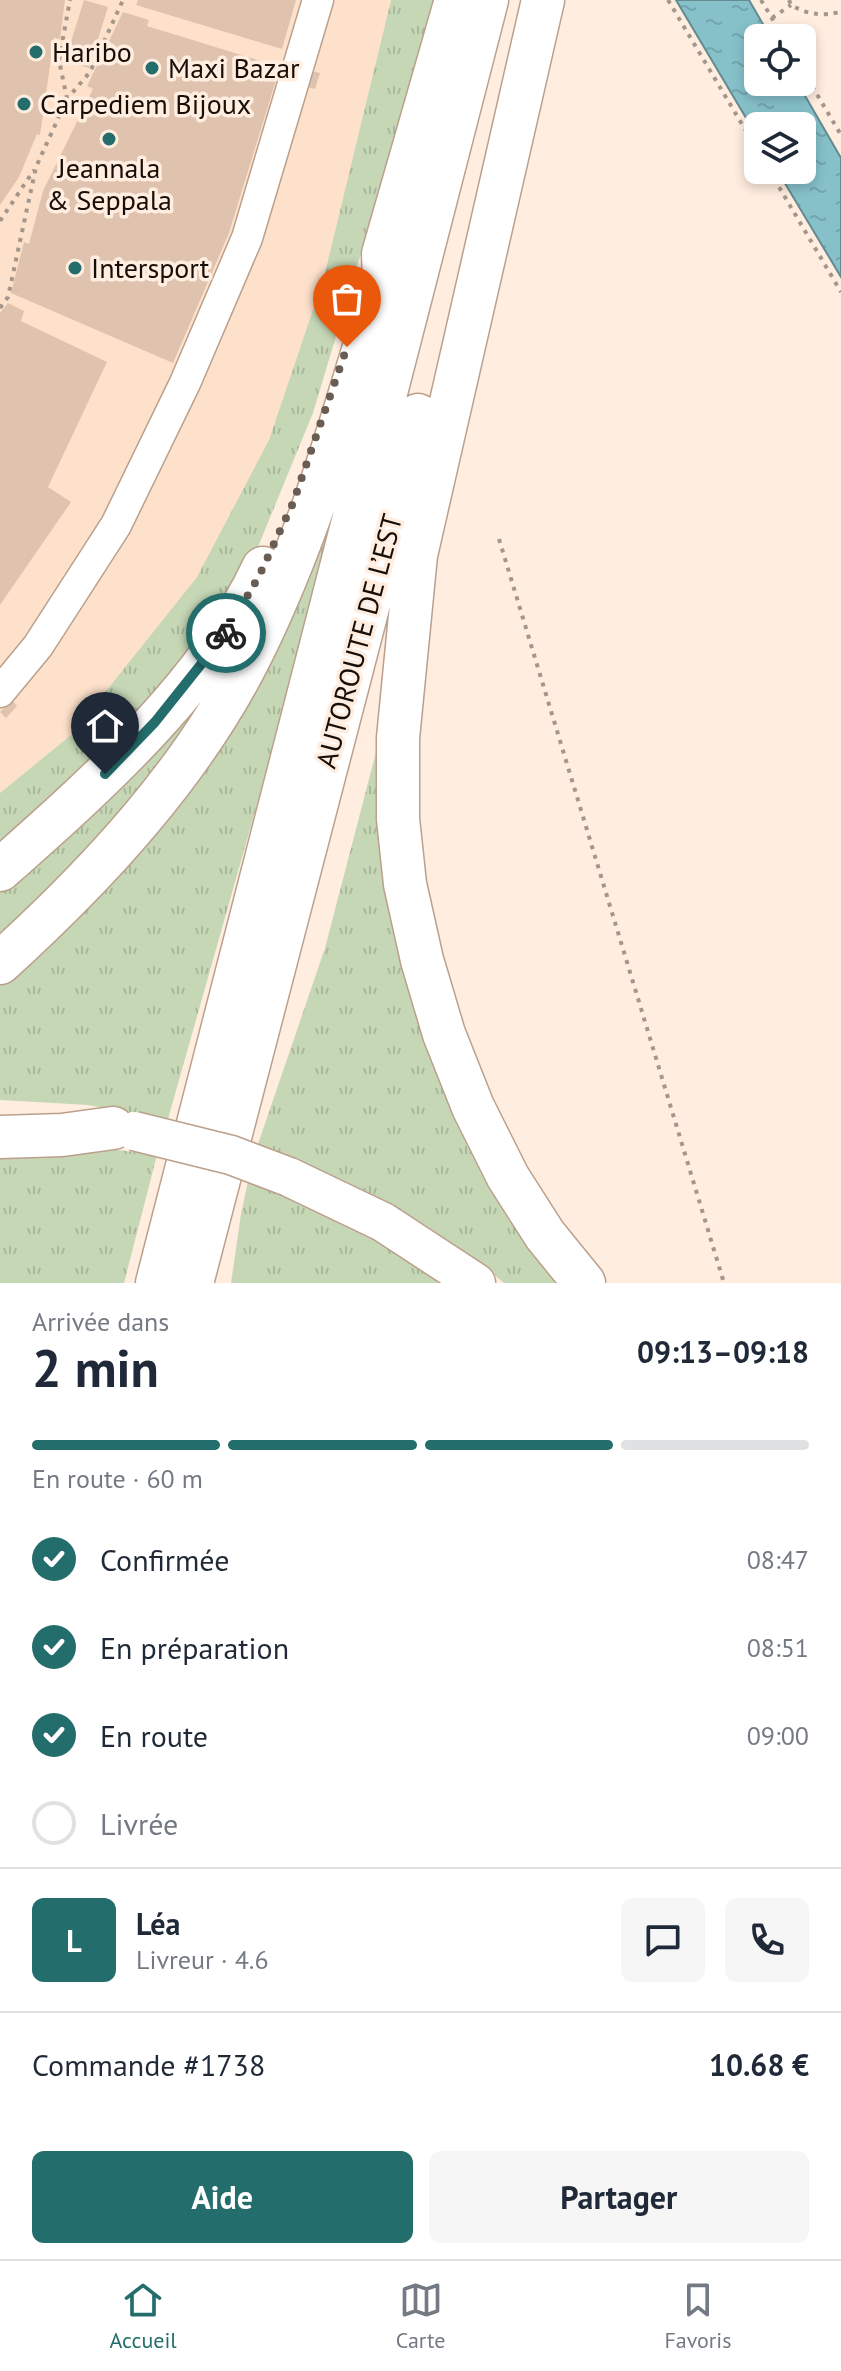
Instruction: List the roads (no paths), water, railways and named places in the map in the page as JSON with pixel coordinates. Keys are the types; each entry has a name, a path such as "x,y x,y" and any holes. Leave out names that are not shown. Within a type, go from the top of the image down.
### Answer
{"highway":[{"path":"0,870 68,810 164,711 231,627 259,576 293,503 371,274 383,254 456,0"},
{"name":"AUTOROUTE DE L’EST","path":"157,1283 487,0"},
{"name":"AUTOROUTE DE L’EST","path":"192,1283 527,0"},
{"path":"543,0 416,555 398,738 398,819 405,884 418,945 444,1034 473,1107 508,1177 545,1235 584,1283"},
{"path":"0,963 120,843 168,786 209,726 251,655 290,570 326,472 384,280 383,254"},
{"path":"0,1137 124,1129"},
{"path":"219,1179 229,1226 220,1283"}],"main road":[{"path":"0,1118 74,1122 124,1129 231,1155 289,1177 383,1222 476,1283"}],"lane":[{"path":"0,692 38,646 116,525 185,383 247,238 318,0"}],"water":[{"path":"676,0 749,0 763,24 744,24 744,96 805,96 814,112 744,112 744,114"},
{"path":"816,115 841,158 841,277 785,184 816,184"}],"place":[{"name":"Haribo","path":"36,52"},
{"name":"Maxi Bazar","path":"152,68"},
{"name":"Carpediem Bijoux","path":"24,104"},
{"name":"Jeannala & Seppala","path":"109,139"},
{"name":"Intersport","path":"75,268"}]}
